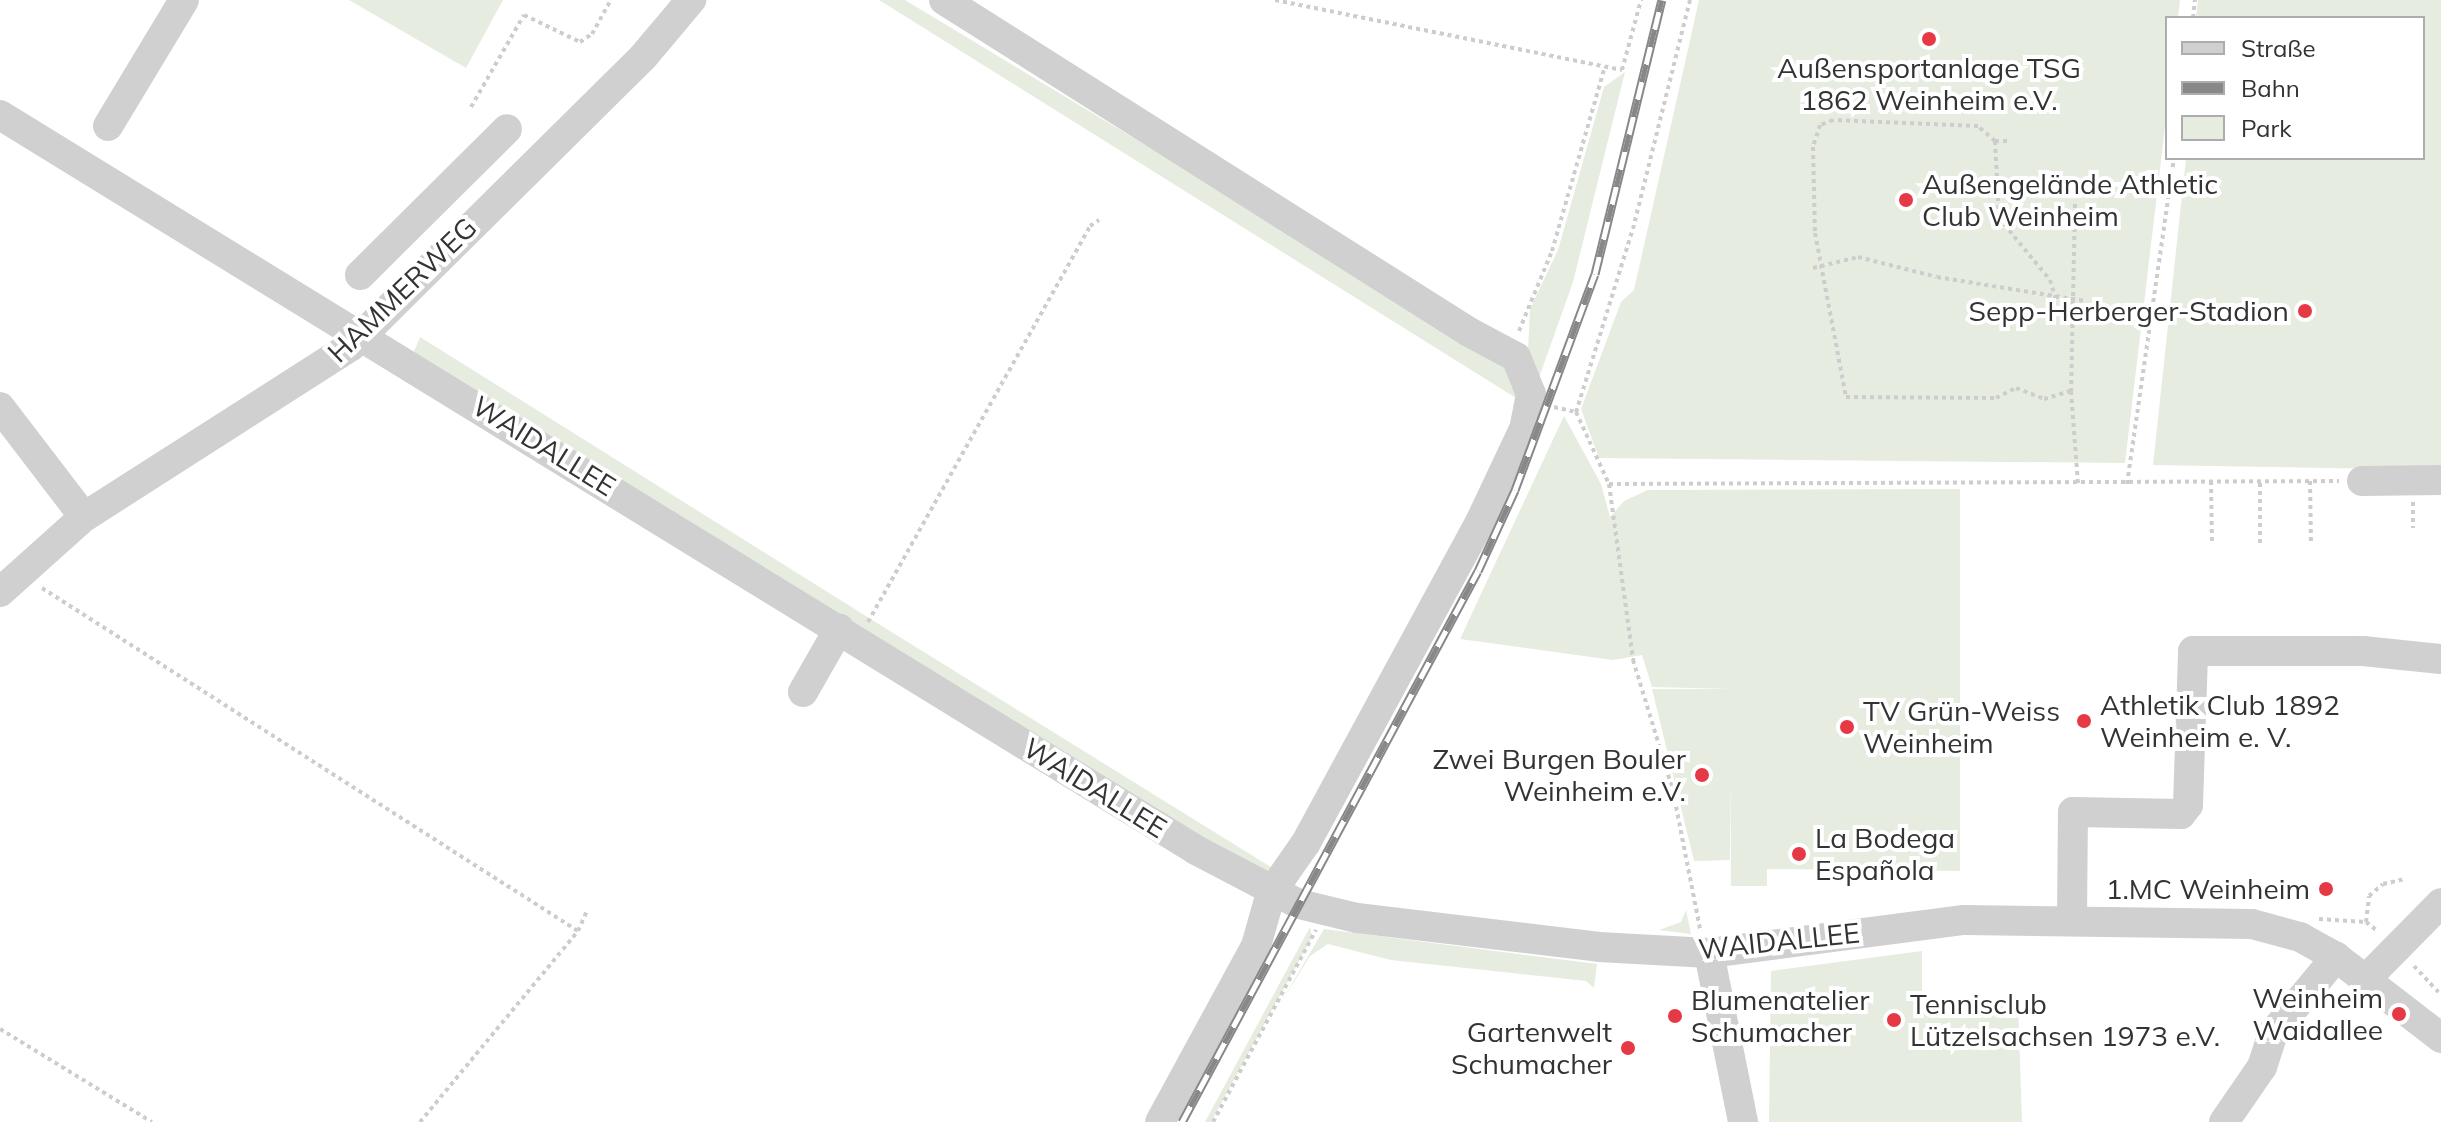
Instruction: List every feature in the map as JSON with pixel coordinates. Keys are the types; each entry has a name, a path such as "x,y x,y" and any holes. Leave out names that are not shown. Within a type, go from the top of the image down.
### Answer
{"street":[{"path":"108,126 184,0"},
{"name":"HAMMERWEG","path":"10,582 84,517 293,386 362,334 643,57 691,0"},
{"path":"944,0 1469,332 1516,357 1531,394 1524,429 1417,646 1305,844 1271,893 1256,946 1160,1122"},
{"name":"WAIDALLEE","path":"0,115 362,334 853,623 1271,893 1319,910 1599,947 1705,945 1964,920 2252,924 2300,937 2336,957 2367,978 2437,1039"},
{"path":"360,275 507,129"},
{"path":"472,164 511,184"},
{"path":"0,407 84,517"},
{"path":"2362,481 2441,480"},
{"path":"803,692 853,623"},
{"path":"2072,920 2073,812 2181,814 2190,790 2193,651 2363,651 2441,659"},
{"path":"2367,978 2441,903"},
{"path":"1705,945 1743,1122"},
{"path":"2224,1122 2262,1067 2273,1033 2336,957"}],"path":[{"path":"471,107 524,15 580,42 592,34 611,0"},
{"path":"1275,0 1604,69 1622,70 1630,55 1641,0"},
{"path":"1690,0 1613,305 1577,401 1579,426 1609,484 1633,660 1673,791 1705,945"},
{"path":"1516,357 1524,312 1552,251 1604,69"},
{"path":"2007,141 1995,141 1978,126 1833,120 1820,125 1811,189 1846,397 1996,398 2016,388 2044,399 2071,391"},
{"path":"1995,141 1999,218 2050,280 2056,300"},
{"path":"2127,484 2174,160"},
{"path":"2075,204 2071,391 2078,485"},
{"path":"879,632 853,623 1090,226 1099,220"},
{"path":"1813,268 1858,257 2056,300 2086,301"},
{"path":"2211,481 2212,542"},
{"path":"2310,481 2311,542"},
{"path":"1609,484 2078,485 2362,481"},
{"path":"2260,482 2260,543"},
{"path":"10,582 578,931"},
{"path":"2366,922 2369,896 2383,884 2405,879"},
{"path":"1213,1122 1311,943 1319,910"},
{"path":"420,1122 578,931 587,911"},
{"path":"0,1029 152,1122"}],"green space":[{"path":"349,0 503,0 466,68"},
{"path":"879,0 905,0 1465,338 1516,372 1516,398"},
{"name":"Außengelände Athletic Club Weinheim","path":"1699,0 2180,0 2178,16 2165,16 2165,127 2125,463 1599,458 1581,409 1621,302 1634,290"},
{"name":"Sepp-Herberger-Stadion","path":"2198,0 2441,0 2441,470 2153,465 2186,160 2425,160 2425,16 2196,16"},
{"path":"1625,72 1573,282 1536,386 1528,350 1530,309 1558,250 1604,87"},
{"path":"420,337 1279,872 1261,880 413,354"},
{"path":"1564,416 1601,484 1610,517 1624,501 1648,490 1960,489 1960,871 1767,869 1767,886 1731,886 1731,777 1730,860 1694,861 1652,689 1731,689 1652,687 1642,655 1613,660 1460,639"},
{"path":"1686,910 1691,934 1659,930 1681,922"},
{"path":"1310,927 1312,937 1211,1122 1205,1122"},
{"path":"1324,929 1597,964 1594,988 1586,981 1391,960 1328,944 1310,956 1279,1006"},
{"name":"Tennisclub Lützelsachsen 1973 e.V.","path":"1922,951 1922,1000 2018,1002 2022,1122 1769,1122 1771,971"}],"railway":[{"path":"1182,1122 1478,571 1515,490 1595,274 1662,0"}],"place":[{"name":"Außensportanlage TSG 1862 Weinheim e.V.","path":"1929,39"},
{"name":"Außengelände Athletic Club Weinheim","path":"1906,200"},
{"name":"Sepp-Herberger-Stadion","path":"2305,311"},
{"name":"Athletik Club 1892 Weinheim e. V.","path":"2084,721"},
{"name":"TV Grün-Weiss Weinheim","path":"1847,727"},
{"name":"Zwei Burgen Bouler Weinheim e.V.","path":"1702,775"},
{"name":"La Bodega Española","path":"1799,854"},
{"name":"1.MC Weinheim","path":"2326,889"},
{"name":"Weinheim Waidallee","path":"2399,1014"},
{"name":"Blumenatelier Schumacher","path":"1675,1016"},
{"name":"Tennisclub Lützelsachsen 1973 e.V.","path":"1894,1020"},
{"name":"Gartenwelt Schumacher","path":"1628,1048"}]}
